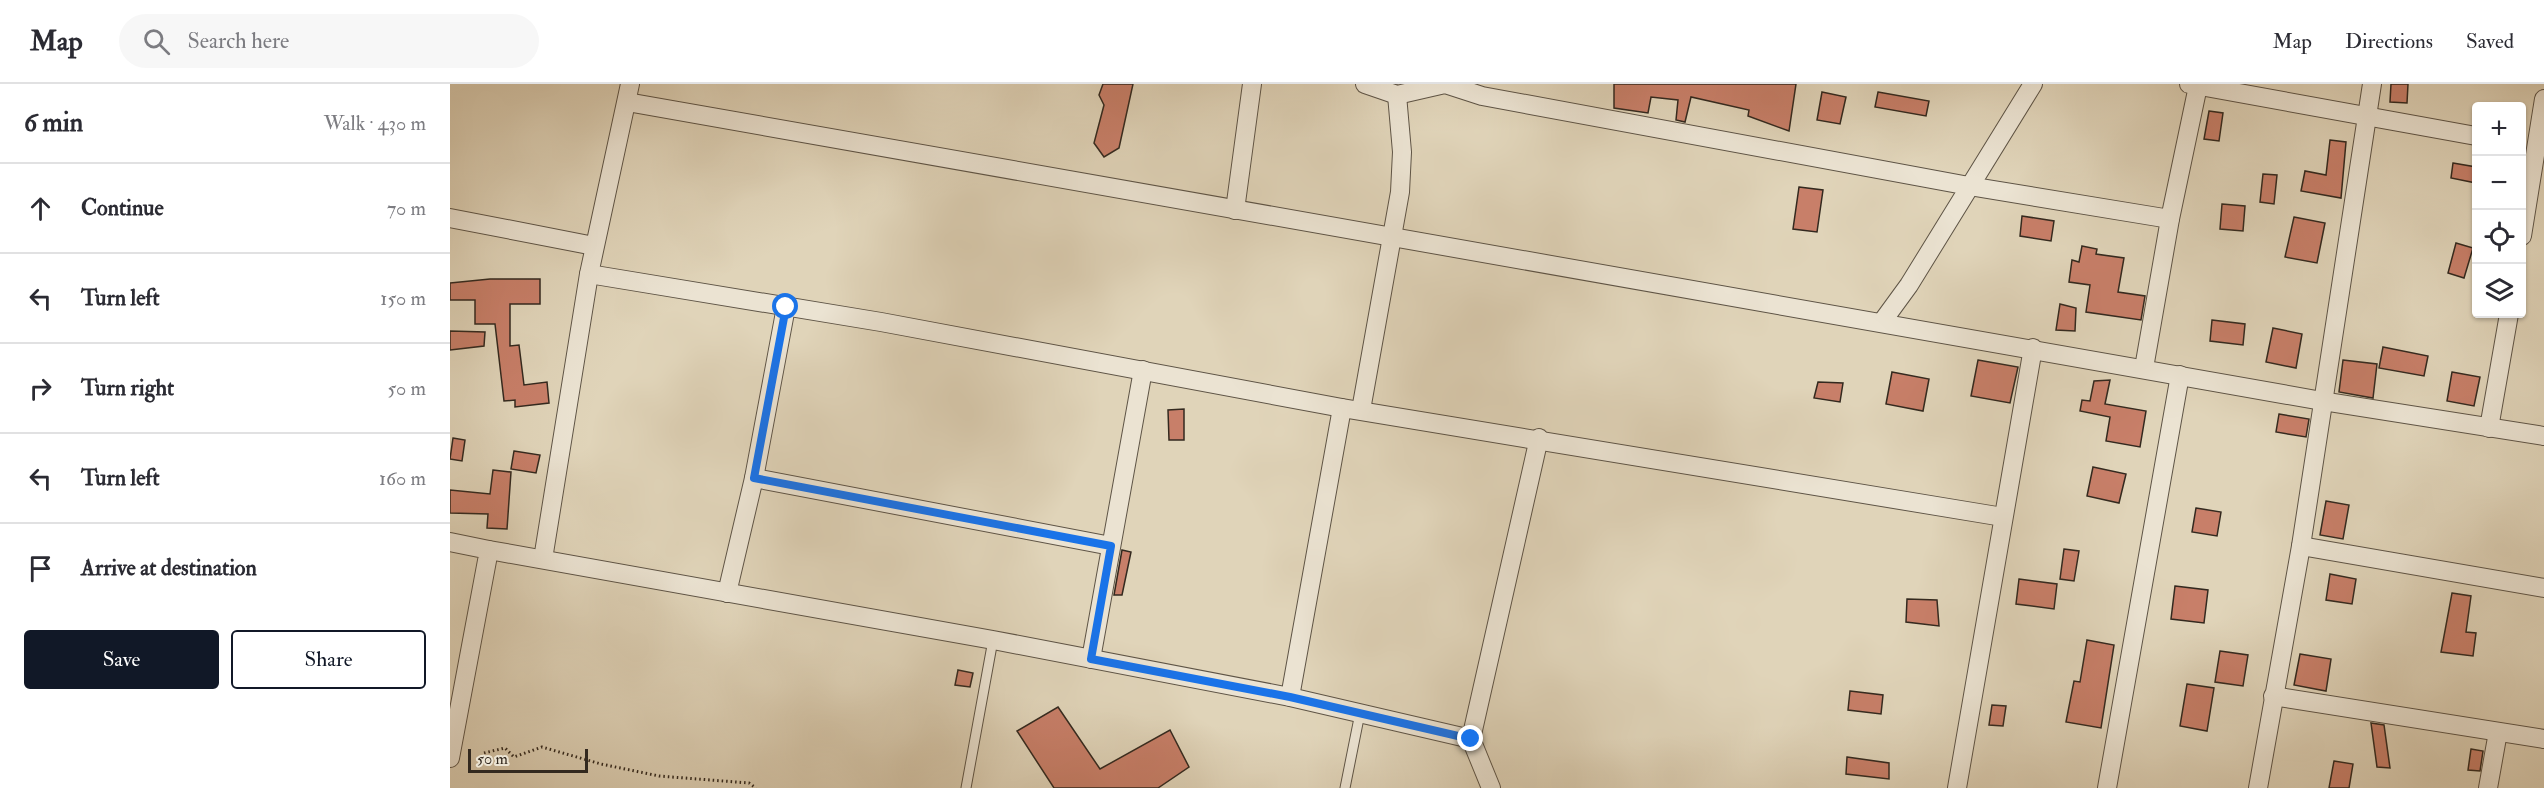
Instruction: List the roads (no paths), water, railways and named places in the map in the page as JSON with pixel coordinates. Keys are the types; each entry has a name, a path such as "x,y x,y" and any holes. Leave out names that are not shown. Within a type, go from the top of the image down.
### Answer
{"street":[{"path":"1235,210 1252,84"},
{"path":"1365,84 1397,94 1445,84 1970,186 2170,219"},
{"path":"1882,322 1909,285 2033,84"},
{"path":"2258,788 2301,546 2372,84"},
{"path":"2144,368 2194,85 2472,135"},
{"path":"543,559 594,246 628,93 1235,210 2033,348 2322,401 2544,436"},
{"path":"1360,410 1400,192 1402,152 1397,94"},
{"path":"2525,210 2534,146 2544,99"},
{"path":"450,218 594,246"},
{"path":"589,274 1143,370 1342,408 1539,438 2003,517"},
{"path":"727,593 754,478 786,307"},
{"path":"2489,428 2508,318"},
{"path":"1957,788 2033,348"},
{"path":"1091,659 1143,370"},
{"path":"2107,788 2180,375"},
{"path":"1290,697 1342,408"},
{"path":"1491,788 1471,739 1539,438"},
{"path":"754,478 1111,546"},
{"path":"450,542 993,640 1290,697 1471,739"},
{"path":"2301,546 2544,588"},
{"path":"450,758 489,550"},
{"path":"2273,696 2544,739"},
{"path":"2488,788 2498,732"}],"lane":[{"path":"966,788 993,640"},
{"path":"1345,788 1360,713"}]}
